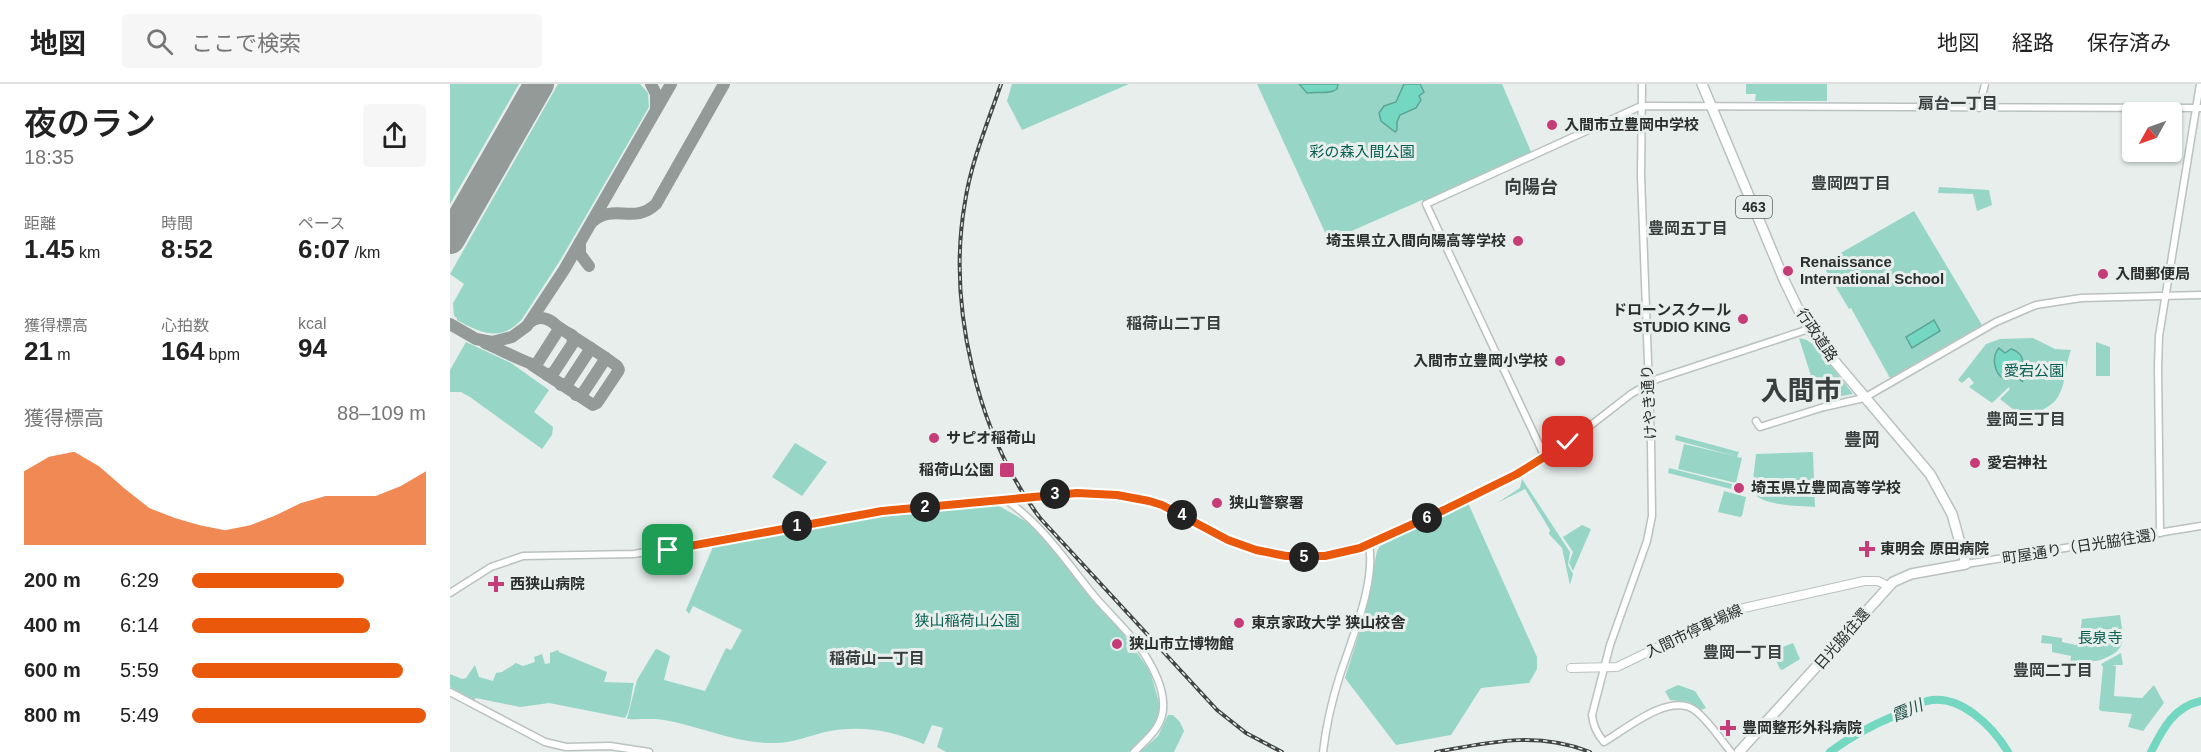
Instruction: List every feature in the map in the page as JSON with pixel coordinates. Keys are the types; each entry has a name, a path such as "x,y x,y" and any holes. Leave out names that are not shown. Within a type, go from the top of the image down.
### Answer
{"highway":[{"name":"行政道路","path":"1702,84 1788,289 1809,329 1939,487 1952,514 1966,564"},
{"name":"日光脇往還","path":"1739,752 1824,660 1888,586 1899,578 1911,574 1966,564"}],"main road":[{"name":"入間市停車場線","path":"1570,668 1603,669 1626,664 1745,606 1864,581 1878,581 1888,586"}],"street":[{"name":"けやき通り","path":"1642,84 1641,188 1653,495 1650,528 1603,669 1594,711 1603,735 1609,737 1660,709 1682,705 1696,712 1731,752"},
{"path":"1979,108 1985,84"},
{"path":"2160,533 2158,359 2165,296 2198,108 2200,84"},
{"path":"1547,456 1543,453 1426,204 1641,106 2198,108"},
{"path":"1756,421 1760,427 1824,407 1864,398 1996,322 2025,309 2062,300 2201,295"},
{"path":"450,593 491,567 523,556 634,555 871,512 1077,493 1117,495 1162,505 1236,544 1269,554 1325,556 1351,551 1494,486 1547,456 1648,384 1809,329"},
{"path":"1005,500 1021,510 1036,525 1125,628 1152,667 1163,700 1162,717 1154,732 1134,752"},
{"name":"町屋通り（日光脇往還）","path":"1966,564 2201,526"},
{"path":"1323,752 1331,704 1362,605 1370,561 1369,544"},
{"path":"450,692 545,742 566,747 610,746 649,752"}],"green space":[{"path":"450,84 519,84 450,204"},
{"path":"558,84 640,84 648,93 649,107 561,259 522,319 506,331 483,332 457,320 454,316 453,303 464,284 450,274"},
{"path":"1012,84 1129,84 1022,130 1007,101"},
{"name":"彩の森入間公園","path":"1257,84 1502,84 1532,154 1425,203 1422,200 1329,241"},
{"path":"1746,84 1827,84 1827,101 1755,101 1756,94 1746,94"},
{"path":"1939,187 1989,190 1992,205 1977,211 1973,194 1938,193"},
{"path":"1914,211 1982,325 1890,378 1851,308 1849,309 1825,269 1825,262"},
{"path":"1799,338 1815,346 1853,394 1836,397 1833,394 1818,398"},
{"name":"愛宕公園","path":"2033,338 2055,349 2071,350 2059,396 2023,423 2010,415 2014,410 2000,399 2010,389 2009,387 1992,403 1969,387 1974,383 1969,377 1962,383 1958,380 1986,344 2000,339"},
{"path":"466,342 511,363 549,390 534,412 553,427 552,435 542,449 470,397 461,392 450,392 450,370"},
{"path":"2096,342 2110,347 2110,376 2096,376"},
{"path":"1676,435 1739,452 1737,457 1742,458 1736,483 1678,469 1684,444 1735,456 1675,440"},
{"path":"795,443 827,462 802,496 772,477"},
{"path":"1813,452 1815,507 1780,504 1763,500 1757,496 1753,482 1756,454"},
{"path":"1669,468 1732,484 1731,489 1668,473"},
{"path":"1522,479 1570,552 1568,565 1573,574 1570,585 1562,548 1549,534 1550,530 1525,489 1497,503 1520,488"},
{"path":"1724,491 1746,497 1742,516 1718,512"},
{"path":"1468,503 1537,657 1537,669 1529,683 1481,688 1451,735 1396,745 1345,678 1362,624 1377,551 1380,546"},
{"name":"狭山稲荷山公園","path":"994,504 1032,525 1121,631 1150,671 1160,706 1157,718 1152,728 1129,752 946,752 937,747 943,728 932,725 924,744 901,736 866,729 842,729 786,742 771,743 744,740 664,720 627,719 637,680 655,650 670,656 664,680 705,691 726,648 731,650 742,630 693,606 689,614 686,610 716,544 889,514 953,508 955,510"},
{"path":"1582,525 1591,529 1573,571 1569,563 1573,552 1563,537"},
{"name":"長泉寺","path":"2120,615 2123,636 2121,647 2100,660 2084,665 2070,664 2071,656 2052,652 2052,644 2041,643 2042,635 2062,638 2062,642 2076,645 2079,641 2082,619"},
{"path":"1793,643 1800,659 1782,670 1773,651"},
{"path":"558,650 607,672 604,682 634,683 630,706 625,718 549,703 520,707 476,698 474,700 450,687 450,674 462,679 466,678 475,665 479,677 493,681 496,673 516,663 523,666 535,662 534,657 542,654 545,664 550,663 550,653"},
{"path":"2121,653 2123,665 2112,665 2116,666 2114,696 2142,698 2154,685 2164,703 2143,731 2128,727 2132,714 2099,709 2103,667 2101,664"},
{"path":"1678,685 1695,691 1706,708 1701,710 1689,702 1670,700 1665,691"},
{"path":"1168,715 1173,715 1180,722 1184,731 1174,752 1140,752 1158,736"}],"shaded area":[{"path":"1299,84 1338,84 1337,89 1330,92 1307,93"},
{"path":"1404,84 1420,84 1424,92 1419,96 1421,100 1416,108 1400,115 1395,132 1381,121 1379,113 1384,106 1396,102"},
{"path":"1934,320 1940,331 1912,348 1906,337"},
{"path":"1999,348 2005,353 2011,349 2020,355 2023,364 2016,362 2010,372 2016,373 2023,382 2014,376 2004,379 1998,373 1994,360"}],"waterway":[{"name":"霞川","path":"1830,752 1860,732 1910,708 1927,701 1939,700 1951,702 1974,714 1994,732 2008,752"},
{"name":"霞川","path":"2151,752 2176,713 2201,701"}],"taxiway":[{"path":"651,84 656,94 656,108"},
{"path":"450,324 476,339 492,342 512,337 527,326 564,270 671,84"},
{"path":"593,221 609,214 640,213 656,204 724,84"},
{"path":"580,242 580,254 589,266"},
{"path":"485,343 536,365 559,329 542,318 530,322"},
{"path":"557,326 606,358 583,393 576,395"},
{"path":"547,375 554,372 573,343 572,335 568,333"},
{"path":"561,385 568,383 591,348"},
{"path":"532,365 593,405 597,403 619,370 606,358"}],"runway":[{"path":"450,239 539,84"}],"railway":[{"path":"1001,84 971,172 960,242 960,283 964,325 972,367 999,448 1018,485 1040,518 1217,710 1246,733 1282,752"},
{"path":"1436,752 1513,740 1551,742 1590,752"}],"place":[{"name":"入間市立豊岡中学校","path":"1552,125"},
{"name":"埼玉県立入間向陽高等学校","path":"1518,241"},
{"name":"Renaissance International School","path":"1788,271"},
{"name":"入間郵便局","path":"2103,274"},
{"name":"ドローンスクール STUDIO KING","path":"1743,319"},
{"name":"入間市立豊岡小学校","path":"1560,361"},
{"name":"サピオ稲荷山","path":"934,438"},
{"name":"愛宕神社","path":"1975,463"},
{"name":"稲荷山公園","path":"1007,470"},
{"name":"埼玉県立豊岡高等学校","path":"1739,488"},
{"name":"狭山警察署","path":"1217,503"},
{"name":"東明会 原田病院","path":"1867,549"},
{"name":"西狭山病院","path":"496,584"},
{"name":"東京家政大学 狭山校舎","path":"1239,623"},
{"name":"狭山市立博物館","path":"1117,644"},
{"name":"豊岡整形外科病院","path":"1728,728"}],"district":[{"name":"扇台一丁目","path":"1958,103"},
{"name":"豊岡四丁目","path":"1851,183"},
{"name":"向陽台","path":"1531,187"},
{"name":"豊岡五丁目","path":"1688,228"},
{"name":"稲荷山二丁目","path":"1174,323"},
{"name":"入間市","path":"1801,391"},
{"name":"豊岡三丁目","path":"2026,419"},
{"name":"豊岡","path":"1862,440"},
{"name":"豊岡一丁目","path":"1743,652"},
{"name":"稲荷山一丁目","path":"877,658"},
{"name":"豊岡二丁目","path":"2053,670"}],"route":[{"path":"668,550 882,511 1077,493 1117,495 1162,505 1236,544 1269,554 1325,556 1360,548 1444,510 1517,474 1568,442"}]}
